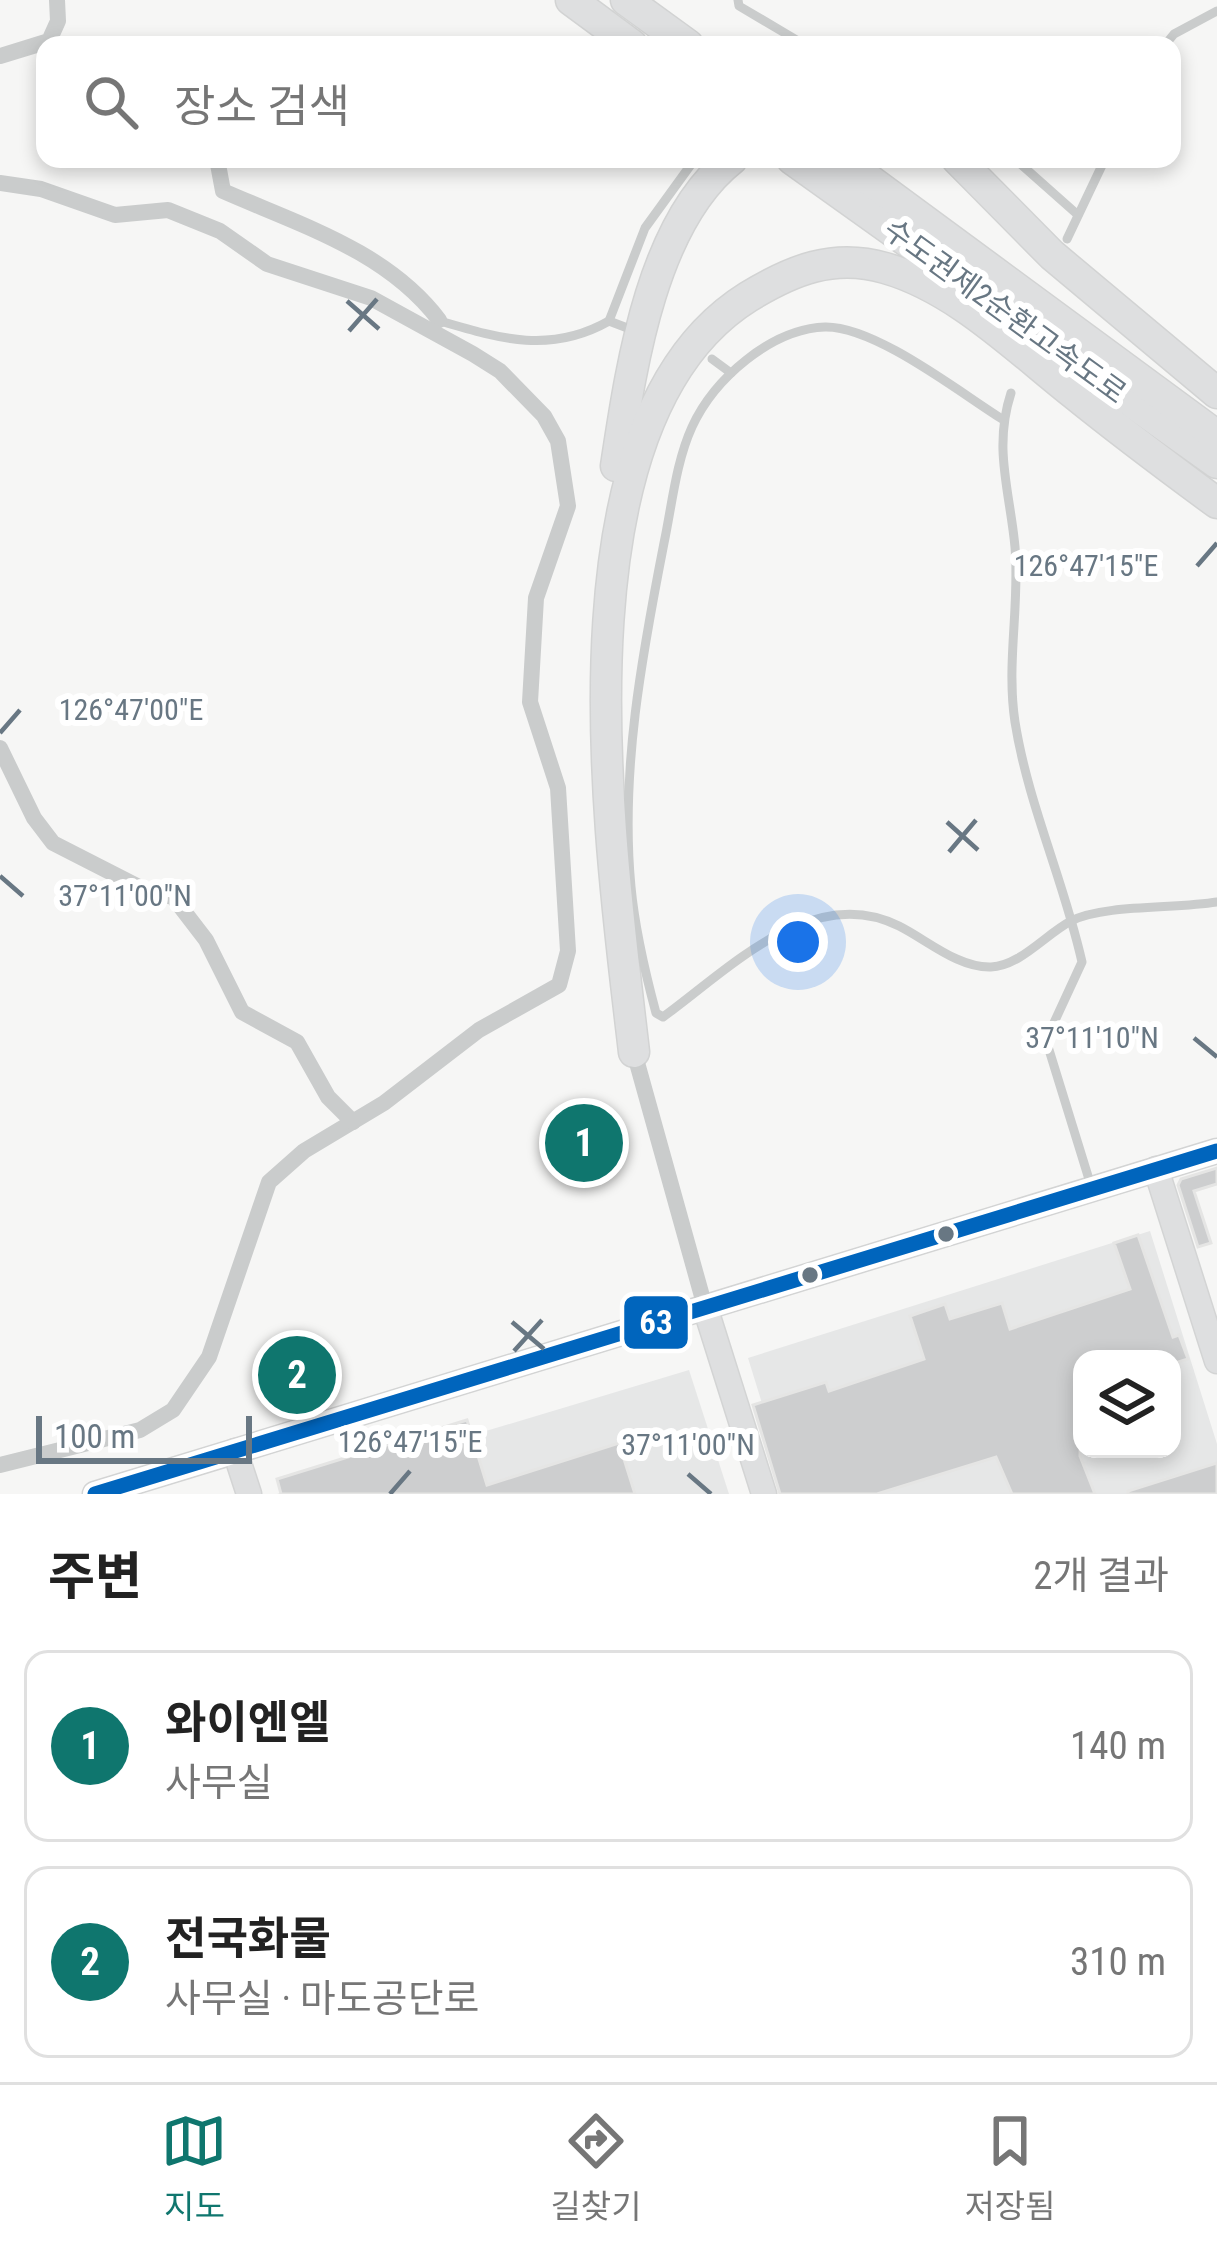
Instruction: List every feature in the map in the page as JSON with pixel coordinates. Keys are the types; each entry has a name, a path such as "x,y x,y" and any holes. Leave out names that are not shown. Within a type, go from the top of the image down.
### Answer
{"highway":[{"path":"571,0 620,36"},
{"path":"626,0 676,36"},
{"path":"634,1052 608,947 592,767 600,567 621,436 662,256 676,223 724,168"},
{"name":"수도권제2순환고속도로","path":"805,168 1217,463"},
{"name":"수도권제2순환고속도로","path":"853,168 1217,436"},
{"path":"966,168 1052,255 1217,393"},
{"path":"634,1052 605,761 614,558 649,417 695,342 728,310 800,269 829,262 851,261 914,278 1008,341 1217,503"}],"main road":[{"path":"95,1494 1217,1150"},
{"path":"1156,1169 1217,1361"},
{"path":"705,1307 764,1494"},
{"path":"235,1451 249,1494"}],"street":[{"path":"53,36 57,0"},
{"path":"0,56 36,47"},
{"path":"219,168 223,191 368,256 404,278 439,320"},
{"path":"0,183 41,189 115,214 168,210 220,231 296,278 356,291 500,371 544,416 558,441 568,506 536,598 530,702 538,739 556,775 567,969 559,985 478,1030 353,1122 304,1151 269,1182 209,1358 173,1410 140,1430 0,1465"},
{"path":"0,748 34,818 53,843 145,890 172,897 206,940 242,1012 297,1042 328,1096 353,1122"},
{"path":"634,1052 705,1307"}],"lane":[{"path":"738,0 739,6 786,36"},
{"path":"1172,36 1217,11"},
{"path":"407,320 439,320 529,340 568,342 609,321 646,228 689,168"},
{"path":"1025,168 1078,215"},
{"path":"1067,239 1101,168"},
{"path":"609,321 630,329"},
{"path":"1002,418 861,334 830,327 800,331 730,373 694,423 644,644 629,777 630,885 656,1013 663,1017 779,934 825,914 858,914 894,923 958,958 996,967 1072,920 1217,902"},
{"path":"712,359 730,373"},
{"path":"1011,393 1002,418 1002,488 1015,550 1010,652 1015,722 1082,962 1046,1040 1092,1189"}],"shaded area":[{"path":"1150,1231 1217,1444 1217,1494 790,1494 748,1358"},
{"path":"689,1370 729,1494 277,1494"}],"building":[{"path":"1217,1168 1217,1184 1194,1191 1211,1243 1198,1247 1178,1185 1181,1179"},
{"path":"1138,1235 1173,1337 1179,1335 1188,1359 1181,1361 1181,1350 1073,1350 1073,1458 1081,1458 1095,1494 1012,1494 996,1457 877,1494 780,1494 753,1405 826,1382 829,1391 924,1359 910,1316 945,1304 950,1319 1002,1303 1010,1329 1130,1289 1114,1243"},
{"path":"467,1420 487,1485 619,1443 635,1494 281,1494 277,1479"},
{"path":"1217,1463 1217,1494 1128,1494 1128,1491"}],"transit line":[{"name":"63","path":"95,1494 1217,1151"}],"place":[{"name":"와이엔엘","path":"584,1143"},
{"name":"전국화물","path":"297,1375"}]}
